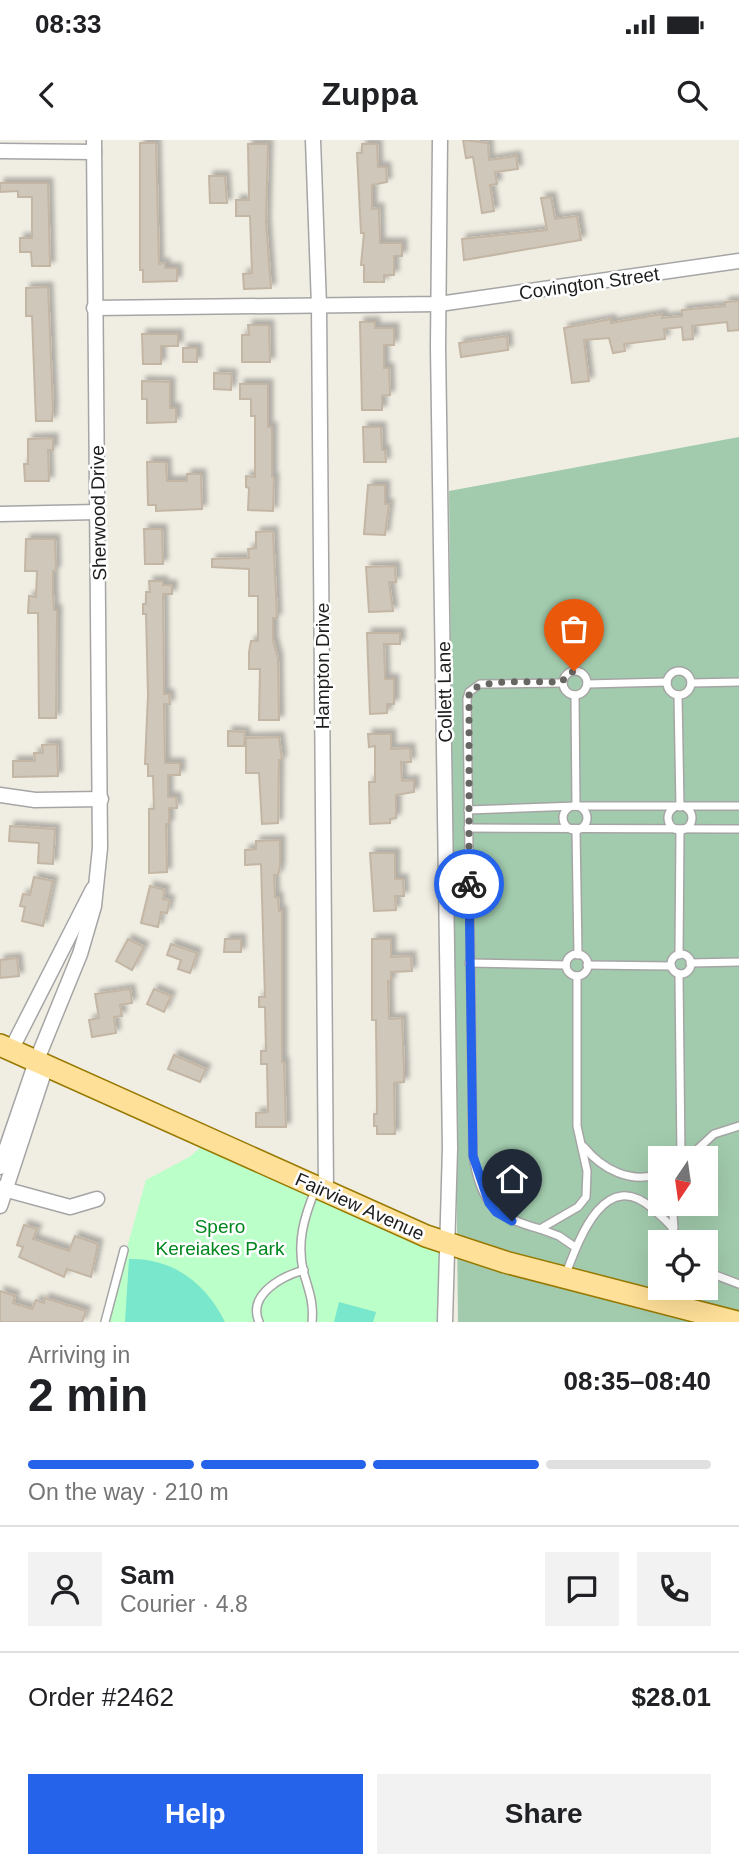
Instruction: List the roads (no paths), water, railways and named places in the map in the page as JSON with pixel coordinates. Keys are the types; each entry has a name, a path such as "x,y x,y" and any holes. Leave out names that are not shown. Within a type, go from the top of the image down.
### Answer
{"main road":[{"name":"Fairview Avenue","path":"6,1047 321,1190 449,1244 737,1322"}],"street":[{"name":"Hampton Drive","path":"313,140 319,306 321,1190"},
{"name":"Collett Lane","path":"440,140 439,304 449,1244 445,1322"},
{"path":"0,151 94,146"},
{"name":"Sherwood Drive","path":"41,1064 90,920 96,885 101,799 94,146"},
{"name":"Covington Street","path":"94,308 439,304 739,261"},
{"path":"0,514 98,512"},
{"path":"0,795 35,800 101,799"},
{"name":"Sherwood Drive","path":"6,1047 96,885"},
{"path":"0,1167 41,1064"},
{"path":"0,1206 3,1188 41,1064"},
{"path":"3,1188 69,1207 97,1199"}],"lane":[{"path":"574,671 583,674 587,684 584,691 575,695 566,691 562,682 567,674 574,671"},
{"path":"681,671 688,675 691,683 687,692 678,695 671,691 667,682 670,674 681,671"},
{"path":"562,682 488,683 474,687 469,692 468,828 475,1167 487,1199 496,1212 512,1221 559,1236 576,1247"},
{"path":"587,684 667,682"},
{"path":"691,683 739,682"},
{"path":"575,695 576,806"},
{"path":"678,695 680,807"},
{"path":"468,810 576,806 739,806"},
{"path":"576,806 584,810 587,820 584,827 576,830 567,827 564,818 567,810 576,806"},
{"path":"680,807 688,810 692,817 690,825 680,830 674,828 668,820 671,811 680,807"},
{"path":"468,828 739,829"},
{"path":"576,830 578,954"},
{"path":"679,954 680,830"},
{"path":"566,965 570,957 578,954"},
{"path":"566,965 570,973 576,976 584,973 586,959 578,954"},
{"path":"670,966 673,958 679,954 686,956 690,963 687,972 679,974"},
{"path":"690,963 739,962"},
{"path":"470,963 566,965"},
{"path":"587,965 670,966 679,974 681,1146"},
{"path":"52,968 70,979"},
{"path":"540,1229 584,1202 587,1171 580,1142 576,976"},
{"path":"701,1146 714,1134 739,1126"},
{"path":"580,1142 596,1161 610,1170 633,1177 648,1175"},
{"path":"312,1322 312,1295 300,1245 304,1217 321,1190"},
{"path":"564,1277 591,1216 605,1202 620,1198 643,1200 674,1227"},
{"path":"673,1216 675,1230"},
{"path":"105,1322 124,1250"},
{"path":"259,1322 257,1317 260,1301 269,1286 284,1276 304,1270"},
{"path":"718,1276 738,1284"}],"park label":[{"name":"Spero Kereiakes Park","path":"220,1237"}]}
